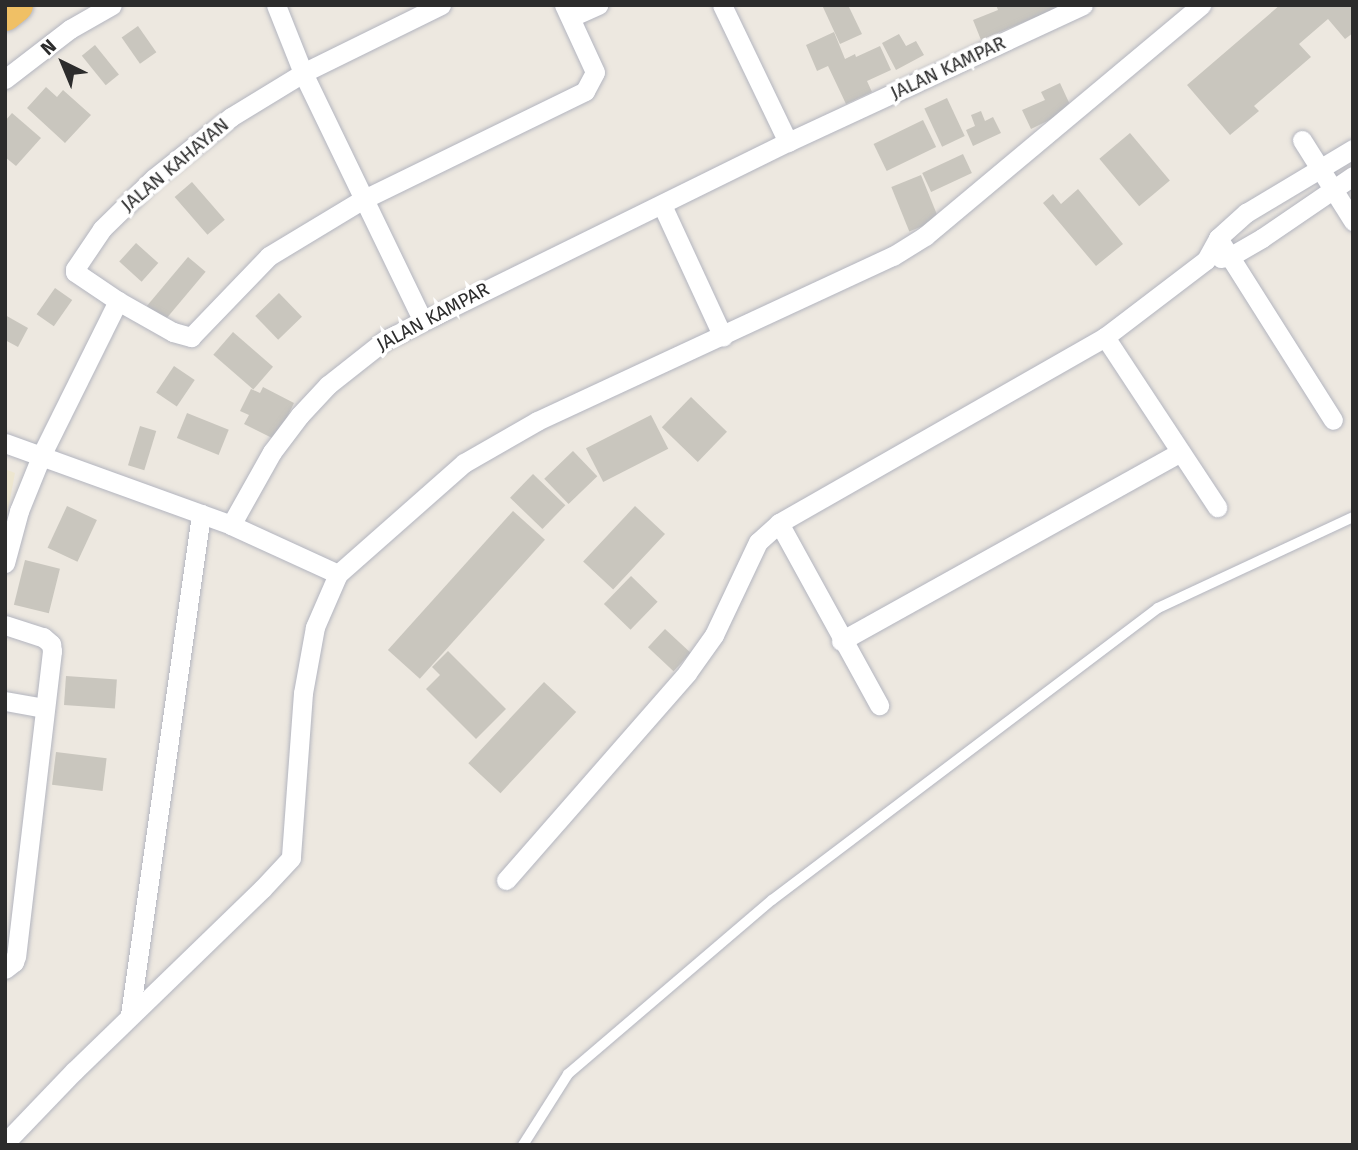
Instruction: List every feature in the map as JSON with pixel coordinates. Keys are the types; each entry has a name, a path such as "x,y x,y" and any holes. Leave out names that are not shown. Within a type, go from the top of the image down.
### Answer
{"highway":[{"path":"5,14 16,5"}],"street":[{"path":"5,79 70,29 112,5"},
{"path":"276,5 303,73 362,200 422,319"},
{"name":"JALAN KAHAYAN","path":"441,5 303,73 231,117 153,178 102,229 75,272 118,302 173,332 191,337 270,256 362,200 584,91 595,72 568,11 598,5"},
{"path":"722,5 788,142"},
{"name":"JALAN KAMPAR","path":"231,525 272,452 328,385 385,340 422,319 788,142 1083,5"},
{"path":"5,1143 130,1015 291,858 303,692 315,627 338,574 464,463 537,421 893,256 925,236 1201,5"},
{"path":"1302,140 1353,221"},
{"path":"506,880 687,673 714,635 758,542 779,523 1105,337 1206,260 1218,238 1246,213 1353,149"},
{"path":"1206,260 1231,256 1353,176"},
{"path":"662,205 723,337"},
{"path":"1218,238 1333,420"},
{"path":"5,563 19,512 43,454 118,302"},
{"path":"1105,337 1217,507"},
{"path":"5,443 43,454 231,525 338,574"},
{"path":"841,641 1179,453"},
{"path":"130,1015 201,514"},
{"path":"779,523 878,705"},
{"path":"5,625 43,637 51,644 33,829 16,956 14,962 5,969"},
{"path":"5,701 43,708"}],"lane":[{"path":"523,1145 568,1074 772,900 1158,608 1353,517"}],"shaded area":[{"path":"5,469 15,473 5,526"}],"building":[{"path":"822,5 848,5 862,34 840,44"},
{"path":"996,5 1065,5 981,40 973,20 998,10"},
{"path":"1280,5 1353,5 1353,33 1345,39 1328,19 1299,44 1311,57 1254,106 1259,111 1230,135 1187,85"},
{"path":"138,26 156,52 140,64 122,37"},
{"path":"834,32 845,59 880,46 891,70 867,81 872,92 846,104 828,66 817,71 806,45"},
{"path":"899,34 906,46 916,41 924,55 896,70 882,43"},
{"path":"95,45 119,75 106,85 82,56"},
{"path":"1060,83 1072,109 1031,129 1022,110 1045,100 1041,92"},
{"path":"46,87 57,97 63,90 91,115 65,143 27,108"},
{"path":"947,98 965,136 942,147 924,109"},
{"path":"981,111 985,121 993,117 1001,133 973,146 966,130 975,126 971,115"},
{"path":"12,113 41,138 16,166 5,157 5,121"},
{"path":"923,120 936,147 887,171 874,144"},
{"path":"1130,133 1170,180 1139,206 1099,159"},
{"path":"963,154 972,173 931,192 922,173"},
{"path":"921,175 939,220 909,231 891,187"},
{"path":"192,182 225,220 207,235 175,197"},
{"path":"1078,189 1123,244 1096,266 1043,203 1053,194 1061,204"},
{"path":"136,243 158,263 142,282 119,262"},
{"path":"188,257 206,272 164,321 147,306"},
{"path":"55,288 72,300 54,326 37,314"},
{"path":"279,293 302,317 278,340 255,316"},
{"path":"5,315 28,328 18,347 5,340"},
{"path":"233,332 273,367 253,389 213,355"},
{"path":"174,366 195,380 177,407 156,393"},
{"path":"263,387 294,403 276,440 244,424 249,415 240,411 251,389 260,393"},
{"path":"691,397 727,432 698,462 662,427"},
{"path":"187,413 229,430 219,455 177,438"},
{"path":"651,415 668,449 603,482 586,448"},
{"path":"140,426 156,431 144,470 128,465"},
{"path":"573,451 597,476 569,504 544,479"},
{"path":"533,474 565,505 542,529 510,498"},
{"path":"67,506 97,520 77,562 48,548"},
{"path":"635,506 665,534 613,590 583,562"},
{"path":"513,511 545,540 420,679 388,650"},
{"path":"25,560 60,569 49,613 14,605"},
{"path":"631,576 658,602 631,630 604,604"},
{"path":"665,629 691,653 674,671 648,647"},
{"path":"448,651 506,709 476,739 426,689 440,675 432,667"},
{"path":"66,676 117,680 115,708 64,705"},
{"path":"544,682 576,712 500,793 468,763"},
{"path":"56,752 107,758 103,791 52,785"}]}
